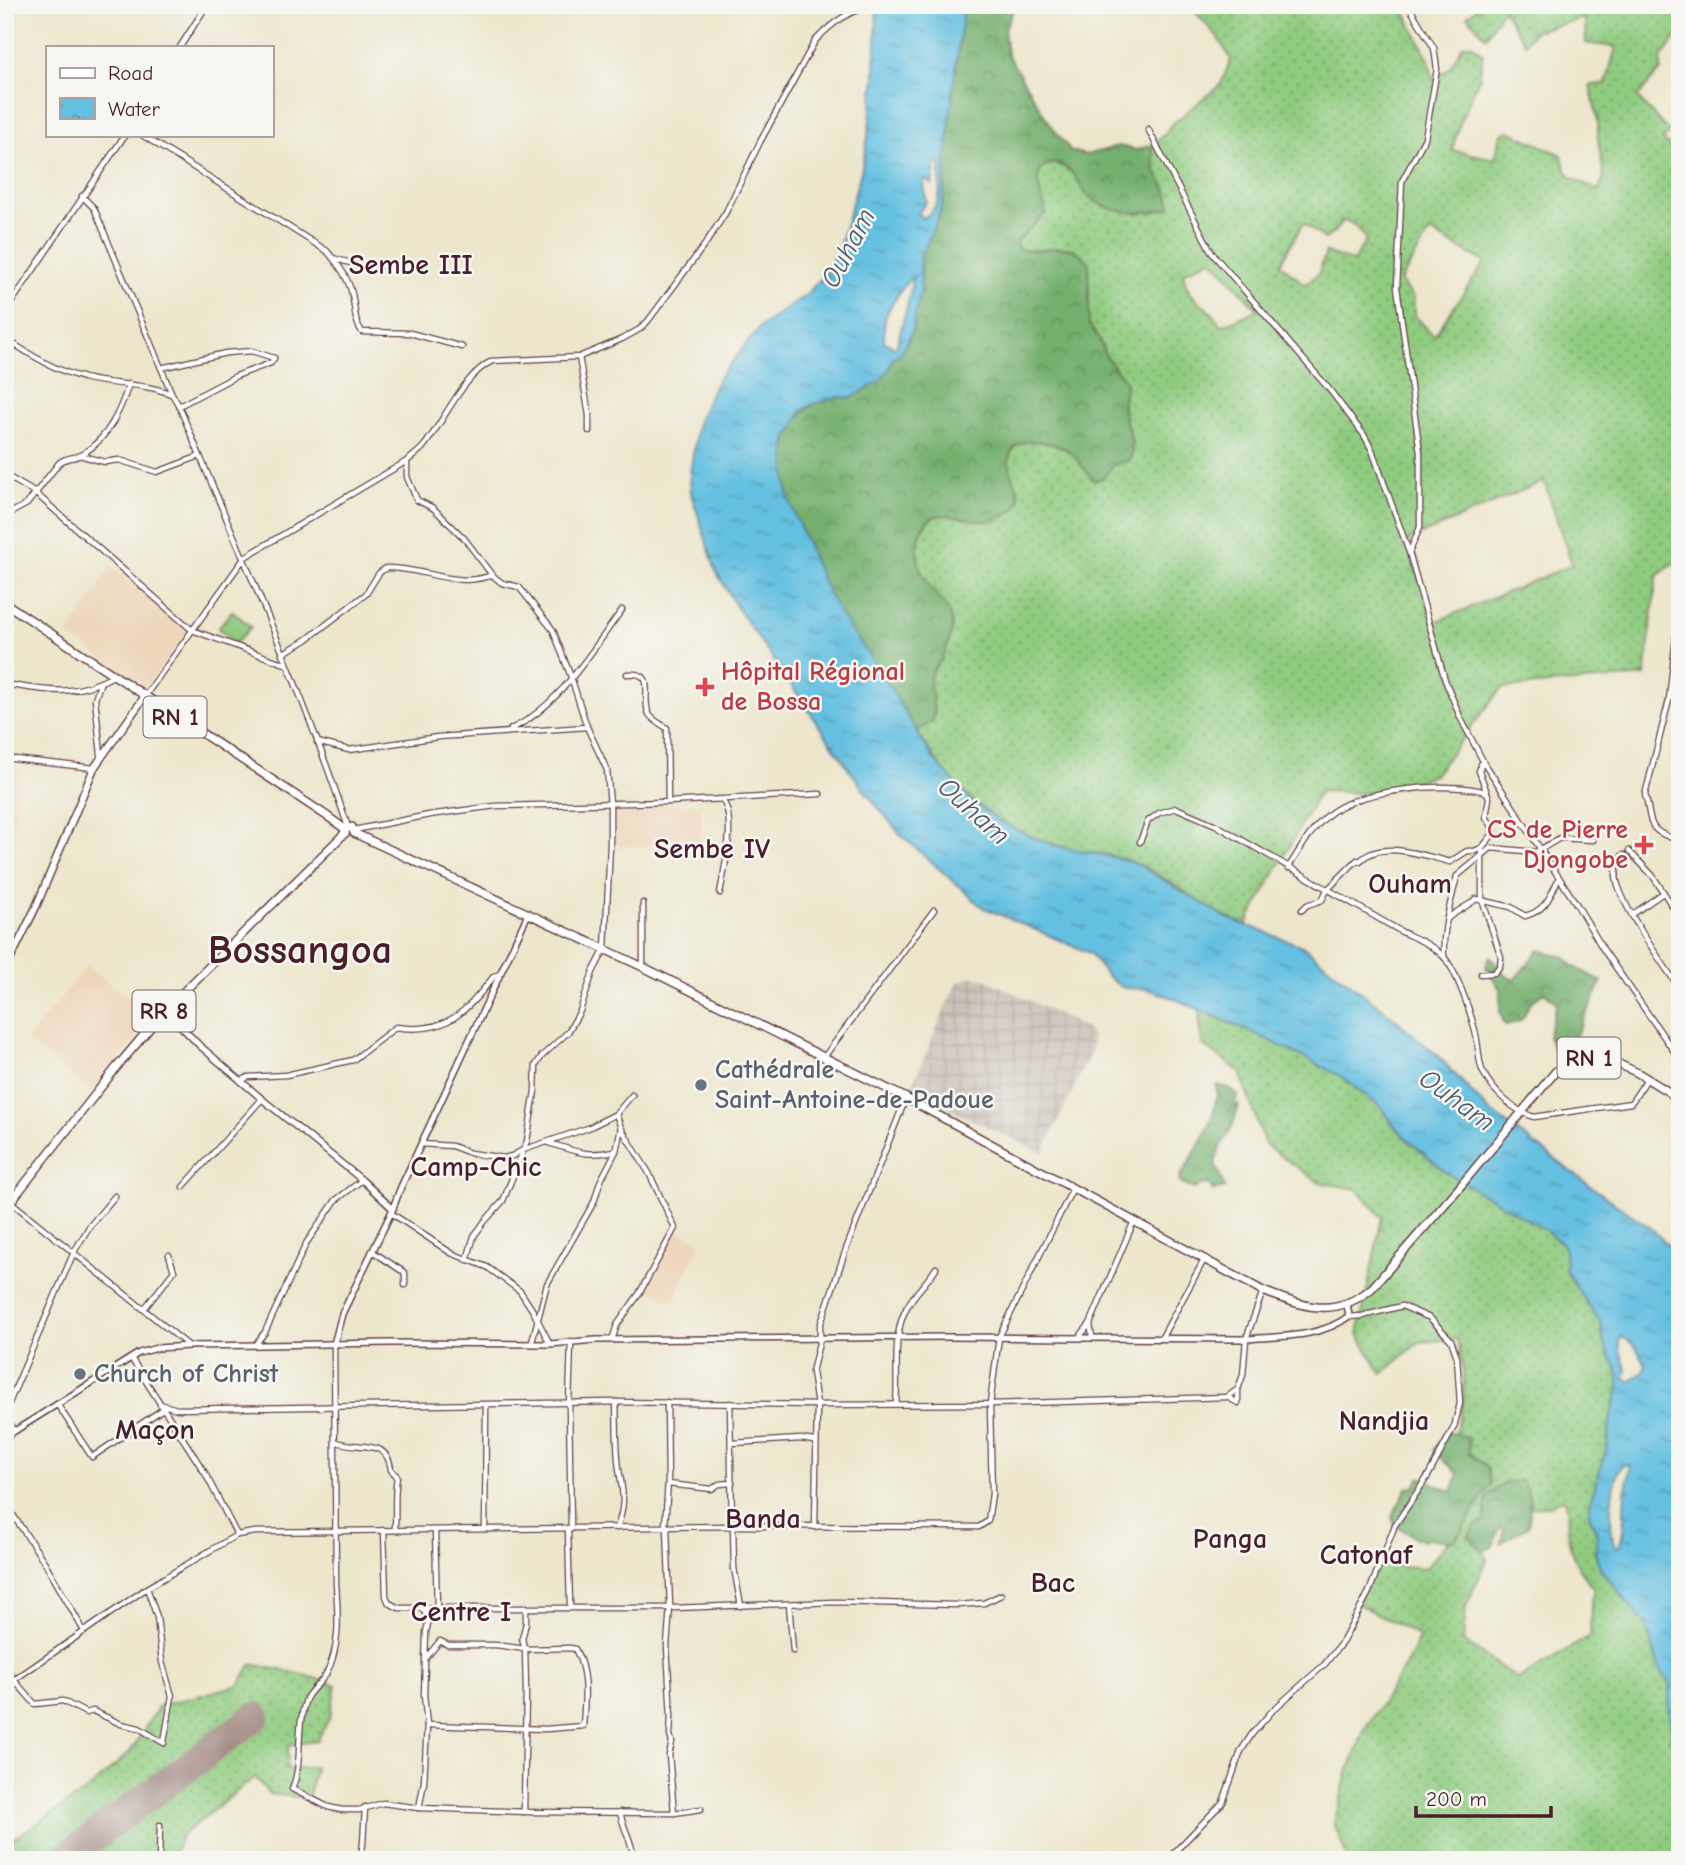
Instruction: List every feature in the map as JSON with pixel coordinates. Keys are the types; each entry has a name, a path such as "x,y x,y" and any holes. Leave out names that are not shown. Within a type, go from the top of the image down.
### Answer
{"main road":[{"name":"RN 1","path":"5,603 349,830 643,967 906,1098 1263,1291 1311,1307 1325,1308 1347,1304 1372,1288 1556,1071 1582,1059 1608,1059 1678,1096"},
{"path":"8,961 36,907 96,765 145,696"},
{"name":"RR 8","path":"5,1209 8,1199 165,1010 349,830"}],"street":[{"path":"181,46 207,5"},
{"path":"1408,5 1434,48 1437,69 1425,138 1402,181 1397,287 1419,452 1420,527 1409,552"},
{"path":"145,696 245,557 407,461 422,448 469,381 487,363 579,358 622,338 648,321 726,212 760,142 815,41 854,10 867,8"},
{"path":"1148,129 1212,253 1329,389 1364,435 1409,552 1445,680 1461,719 1483,761 1558,880 1680,1060"},
{"path":"5,312 124,136"},
{"path":"144,136 316,243 346,276 358,326 362,332 410,333 462,347"},
{"path":"82,196 94,208 172,394 245,557 349,830 495,806 668,802 820,794"},
{"path":"332,258 374,267 388,265"},
{"path":"5,338 63,371 86,379 129,384 172,394"},
{"path":"161,368 226,353 252,351 274,358 271,363 236,376 179,406"},
{"path":"579,358 589,415 589,431"},
{"path":"82,455 114,424 129,384"},
{"path":"5,516 27,504 34,492 40,489 64,459 82,455 105,462 119,460 157,472 200,456"},
{"path":"407,461 407,477 417,500 433,508 464,538 492,575 502,583 519,587 553,630 587,727 607,770 610,804 605,949 593,972 580,1011 568,1032 536,1065 535,1091 523,1150 503,1201 474,1236 467,1260"},
{"path":"5,475 34,492 191,630 286,665"},
{"path":"282,653 306,640 366,594 379,573 386,568 459,580 479,580 492,575"},
{"path":"507,731 529,719 555,697 622,610"},
{"path":"1680,624 1669,700 1645,795 1649,805 1649,819 1656,831 1677,839 1680,843"},
{"path":"627,674 638,673 644,677 650,716 667,728 668,802"},
{"path":"5,684 48,691 83,690 116,675"},
{"path":"5,758 96,765 101,754 95,699 100,684"},
{"path":"316,742 349,750 438,737 587,727"},
{"path":"1302,910 1307,905 1322,900 1327,890 1364,856 1394,849 1450,862 1467,851 1482,848 1493,834 1492,826 1486,817 1489,798 1479,771 1483,761"},
{"path":"1288,867 1319,824 1346,804 1417,788 1471,788 1486,792"},
{"path":"720,892 729,839 726,805 722,800"},
{"path":"1140,842 1148,821 1159,813 1176,808 1216,825 1402,932 1427,943 1444,957 1453,970 1476,1034 1482,1071 1520,1113 1534,1117 1631,1103 1647,1079"},
{"path":"1444,957 1447,919 1457,876 1467,870 1481,854 1491,848 1536,852 1560,838 1593,840"},
{"path":"1481,974 1494,973 1500,966 1501,957 1482,899 1482,848"},
{"path":"1629,851 1653,876 1680,918"},
{"path":"1623,855 1616,864 1617,884 1633,915 1680,989"},
{"path":"1447,919 1476,899 1511,907 1525,916 1535,914 1547,904 1558,880"},
{"path":"1633,915 1663,893"},
{"path":"643,903 643,967"},
{"path":"824,1057 934,910"},
{"path":"528,914 342,1314 334,1344 338,1615 334,1658 321,1683 306,1700 299,1739 299,1772 292,1790 328,1807 359,1810 383,1803 419,1808 524,1812 674,1813 701,1809"},
{"path":"5,974 8,961"},
{"path":"241,1081 248,1077 286,1075 352,1060 396,1027 417,1031 440,1025 469,1008 494,976 500,973"},
{"path":"165,1010 199,1045 262,1100 362,1180 392,1211 451,1254 487,1267 520,1291 550,1343"},
{"path":"421,1144 452,1146 470,1153 504,1158 549,1143 616,1114 632,1095"},
{"path":"815,1527 814,1441 817,1405 812,1372 824,1311 906,1098"},
{"path":"183,1187 262,1100"},
{"path":"612,1340 617,1325 639,1294 675,1228 649,1173 621,1128 616,1114"},
{"path":"532,1342 547,1284 594,1202 600,1182 616,1151 621,1128"},
{"path":"549,1143 579,1154 616,1151"},
{"path":"255,1345 265,1332 307,1242 336,1200 362,1180"},
{"path":"5,1689 14,1680 147,1588 237,1535 256,1532 733,1526 979,1527 988,1521 992,1494 990,1404 999,1337 1073,1188"},
{"path":"15,1431 5,1415 74,1252 89,1227 116,1196"},
{"path":"8,1199 189,1346"},
{"path":"1080,1336 1090,1324 1134,1221"},
{"path":"372,1251 405,1273 405,1285"},
{"path":"145,1309 174,1271 169,1255"},
{"path":"1162,1337 1205,1258"},
{"path":"896,1404 896,1339 906,1309 936,1268"},
{"path":"57,1404 92,1457 162,1407 177,1409 616,1402 990,1404 1227,1397 1238,1403 1246,1339 1263,1291"},
{"path":"1347,1304 1350,1312 1347,1317"},
{"path":"5,1437 147,1350 189,1346 1080,1336 1246,1339 1286,1337 1322,1330 1347,1317 1402,1306 1430,1318 1451,1340 1457,1357 1460,1403 1454,1427 1428,1476 1395,1525 1369,1592 1343,1641 1325,1664 1273,1710 1252,1734 1241,1751 1223,1802 1167,1860"},
{"path":"1090,1324 1092,1336"},
{"path":"570,1607 571,1341"},
{"path":"131,1358 205,1473 237,1535"},
{"path":"1227,1397 1238,1389"},
{"path":"616,1402 619,1468 624,1489 617,1528"},
{"path":"667,1402 666,1527 670,1607 667,1646 672,1742 669,1755 674,1813"},
{"path":"730,1403 734,1568 741,1606"},
{"path":"485,1529 486,1405"},
{"path":"732,1443 801,1439 814,1441"},
{"path":"335,1441 343,1445 368,1445 382,1451 397,1476 394,1496 397,1503 395,1530"},
{"path":"668,1484 712,1489 719,1484 732,1483"},
{"path":"5,1503 45,1563 84,1631"},
{"path":"384,1530 386,1596 389,1603 399,1608 670,1607 835,1602 958,1605 984,1603 1001,1595"},
{"path":"419,1808 424,1782 427,1725 424,1695 426,1632 429,1619 437,1608 435,1530"},
{"path":"5,1666 35,1704 63,1700 86,1713 93,1711 121,1724 139,1728 164,1743 172,1696 162,1662 157,1617 147,1588"},
{"path":"789,1604 793,1651"},
{"path":"421,1607 429,1619"},
{"path":"524,1812 525,1649 522,1639 526,1607"},
{"path":"426,1658 440,1641 448,1645 496,1645 525,1649 575,1648 582,1662 585,1685 583,1726 546,1729 427,1725"},
{"path":"360,1860 365,1807"},
{"path":"620,1812 622,1825 634,1846 634,1860"},
{"path":"159,1860 160,1825"}],"shaded area":[{"path":"111,567 188,631 146,688 68,635"},
{"path":"5,769 19,770 13,825 5,824"},
{"path":"701,804 701,844 613,847 612,806"},
{"path":"87,965 152,1017 92,1092 27,1040"},
{"path":"972,976 985,979 1084,1027 1091,1034 1092,1050 1043,1153 910,1090 953,990 957,983"},
{"path":"676,1230 701,1242 673,1302 647,1288"}],"green space":[{"path":"964,5 1013,5 1004,30 1007,54 1051,126 1071,151 1086,155 1119,146 1136,150 1152,145 1155,170 1167,191 1171,207 1150,212 1117,210 1088,196 1072,173 1064,167 1048,164 1039,173 1039,186 1046,213 1016,242 1018,249 1071,249 1089,262 1089,325 1099,339 1105,355 1126,382 1123,407 1132,453 1130,460 1113,465 1103,478 1094,481 1066,449 1041,441 1023,443 1011,452 1009,461 1019,497 1018,505 1011,512 990,521 947,516 929,519 919,540 920,569 945,606 952,626 944,654 931,674 933,721 917,731 829,595 789,502 785,460 790,433 805,411 818,402 834,398 852,398 889,369 893,358 902,351 911,334 921,289 920,258 943,202 951,106"},
{"path":"1189,5 1401,5 1429,60 1433,79 1450,68 1463,45 1471,44 1483,54 1479,79 1461,119 1452,150 1495,159 1501,134 1509,131 1562,155 1570,176 1598,191 1604,177 1598,121 1590,85 1606,84 1616,47 1586,43 1585,18 1534,31 1525,44 1503,9 1486,37 1467,16 1481,5 1661,5 1680,19 1680,31 1661,59 1661,70 1637,97 1669,132 1663,140 1680,157 1680,559 1657,576 1645,676 1502,688 1434,775 1376,794 1320,791 1246,925 1205,905 1140,865 1052,844 1030,836 991,815 957,786 917,731 933,720 935,713 930,689 931,671 942,659 948,610 928,583 919,564 918,543 926,523 944,515 990,521 1019,495 1010,473 1009,459 1012,451 1025,442 1041,442 1069,451 1094,481 1103,478 1113,465 1130,460 1132,453 1132,441 1123,407 1126,382 1105,355 1099,339 1089,325 1088,262 1070,248 1026,251 1018,250 1015,242 1046,213 1038,187 1038,173 1044,166 1063,166 1073,174 1088,196 1167,191 1155,170 1152,145 1170,126 1221,84 1231,59 1217,36","holes":["1343,221 1354,225 1362,233 1366,240 1353,262 1326,252 1319,273 1306,285 1280,264 1303,223 1325,239","1430,232 1485,262 1434,336 1414,315 1414,299 1400,281","1210,259 1213,260 1258,310 1221,326 1189,291 1183,273","1544,481 1572,565 1433,623 1407,541"]},
{"path":"232,611 251,627 236,643 218,628"},
{"path":"1539,950 1565,957 1573,966 1602,982 1573,1041 1558,1050 1553,1048 1548,1036 1557,1003 1544,992 1530,1003 1521,1021 1505,1025 1500,1012 1500,989 1486,967 1490,956 1506,976 1514,980"},
{"path":"1199,1010 1265,1038 1339,1075 1381,1107 1407,1139 1447,1173 1544,1229 1561,1243 1565,1250 1566,1271 1601,1324 1604,1344 1616,1367 1619,1380 1608,1444 1589,1506 1590,1517 1598,1536 1595,1552 1601,1570 1646,1625 1658,1665 1671,1686 1669,1700 1672,1742 1680,1769 1680,1817 1677,1836 1680,1842 1676,1840 1680,1860 1348,1860 1334,1823 1347,1774 1365,1729 1408,1661 1420,1636 1356,1603 1383,1559 1392,1565 1426,1568 1447,1542 1455,1541 1491,1484 1487,1467 1469,1453 1469,1439 1455,1433 1464,1386 1457,1339 1419,1342 1382,1374 1358,1334 1382,1217 1357,1189 1319,1182 1265,1145 1240,1072 1202,1044","holes":["1527,1489 1531,1507 1549,1506 1561,1499 1565,1500 1573,1556 1594,1589 1590,1636 1518,1679 1463,1641 1466,1606 1487,1560 1483,1551 1469,1536 1484,1522 1487,1496"]},
{"path":"1217,1085 1229,1088 1238,1096 1234,1106 1239,1105 1215,1163 1225,1188 1213,1191 1208,1183 1194,1189 1180,1183 1180,1177 1210,1122"},
{"path":"1446,1433 1455,1433 1469,1439 1469,1453 1487,1467 1491,1484 1455,1541 1422,1541 1395,1525 1392,1517 1407,1488 1415,1487 1420,1477 1452,1492 1458,1475 1434,1450"},
{"path":"1521,1480 1530,1502 1528,1526 1501,1543 1505,1530 1500,1526 1493,1546 1483,1551 1469,1536 1474,1526 1484,1522 1487,1496 1505,1483"},
{"path":"252,1664 336,1685 330,1717 317,1741 289,1745 286,1769 315,1767 308,1798 269,1794 255,1777 181,1836 172,1860 5,1860 5,1844 89,1789 130,1752 159,1706 239,1685"}],"water":[{"path":"877,5 964,5 951,106 943,202 920,258 921,289 911,334 881,380 852,398 838,397 811,405 802,411 786,441 789,500 821,578 839,613 880,671 933,758 972,802 998,820 1029,836 1053,845 1137,864 1227,918 1302,946 1438,1056 1487,1109 1650,1227 1680,1257 1680,1769 1672,1742 1669,1700 1671,1686 1658,1665 1646,1625 1601,1570 1595,1552 1598,1536 1590,1517 1589,1506 1608,1444 1619,1380 1616,1367 1604,1344 1601,1324 1566,1271 1565,1250 1561,1243 1544,1229 1447,1173 1407,1139 1381,1107 1339,1075 1265,1038 1166,995 1146,989 1123,988 1107,976 1090,953 982,907 899,833 861,786 736,606 716,571 691,493 690,474 698,421 717,380 760,327 807,294 825,274 839,247 861,172 875,78","holes":["937,163 940,163 938,201 923,218 918,214 926,202 924,183 926,180 932,184","912,277 908,303 897,345 894,347 884,342 885,319 901,290","1621,1337 1629,1341 1646,1364 1643,1372 1630,1382 1624,1378 1627,1369 1620,1345","1624,1464 1629,1465 1623,1534 1619,1547 1616,1548 1611,1504 1619,1471"]}],"runway":[{"path":"62,1860 255,1717"}],"place":[{"name":"Hôpital Régional de Bossa","path":"705,687"},
{"name":"CS de Pierre Djongobe","path":"1644,845"},
{"name":"Cathédrale Saint-Antoine-de-Padoue","path":"701,1085"},
{"name":"Church of Christ","path":"80,1374"}],"district":[{"name":"Sembe III","path":"411,265"},
{"name":"Sembe IV","path":"712,849"},
{"name":"Ouham","path":"1410,884"},
{"name":"Bossangoa","path":"300,950"},
{"name":"Camp-Chic","path":"476,1167"},
{"name":"Nandjia","path":"1384,1421"},
{"name":"Maçon","path":"155,1430"},
{"name":"Banda","path":"763,1519"},
{"name":"Panga","path":"1230,1539"},
{"name":"Catonaf","path":"1366,1555"},
{"name":"Bac","path":"1053,1583"},
{"name":"Centre I","path":"461,1612"}]}
